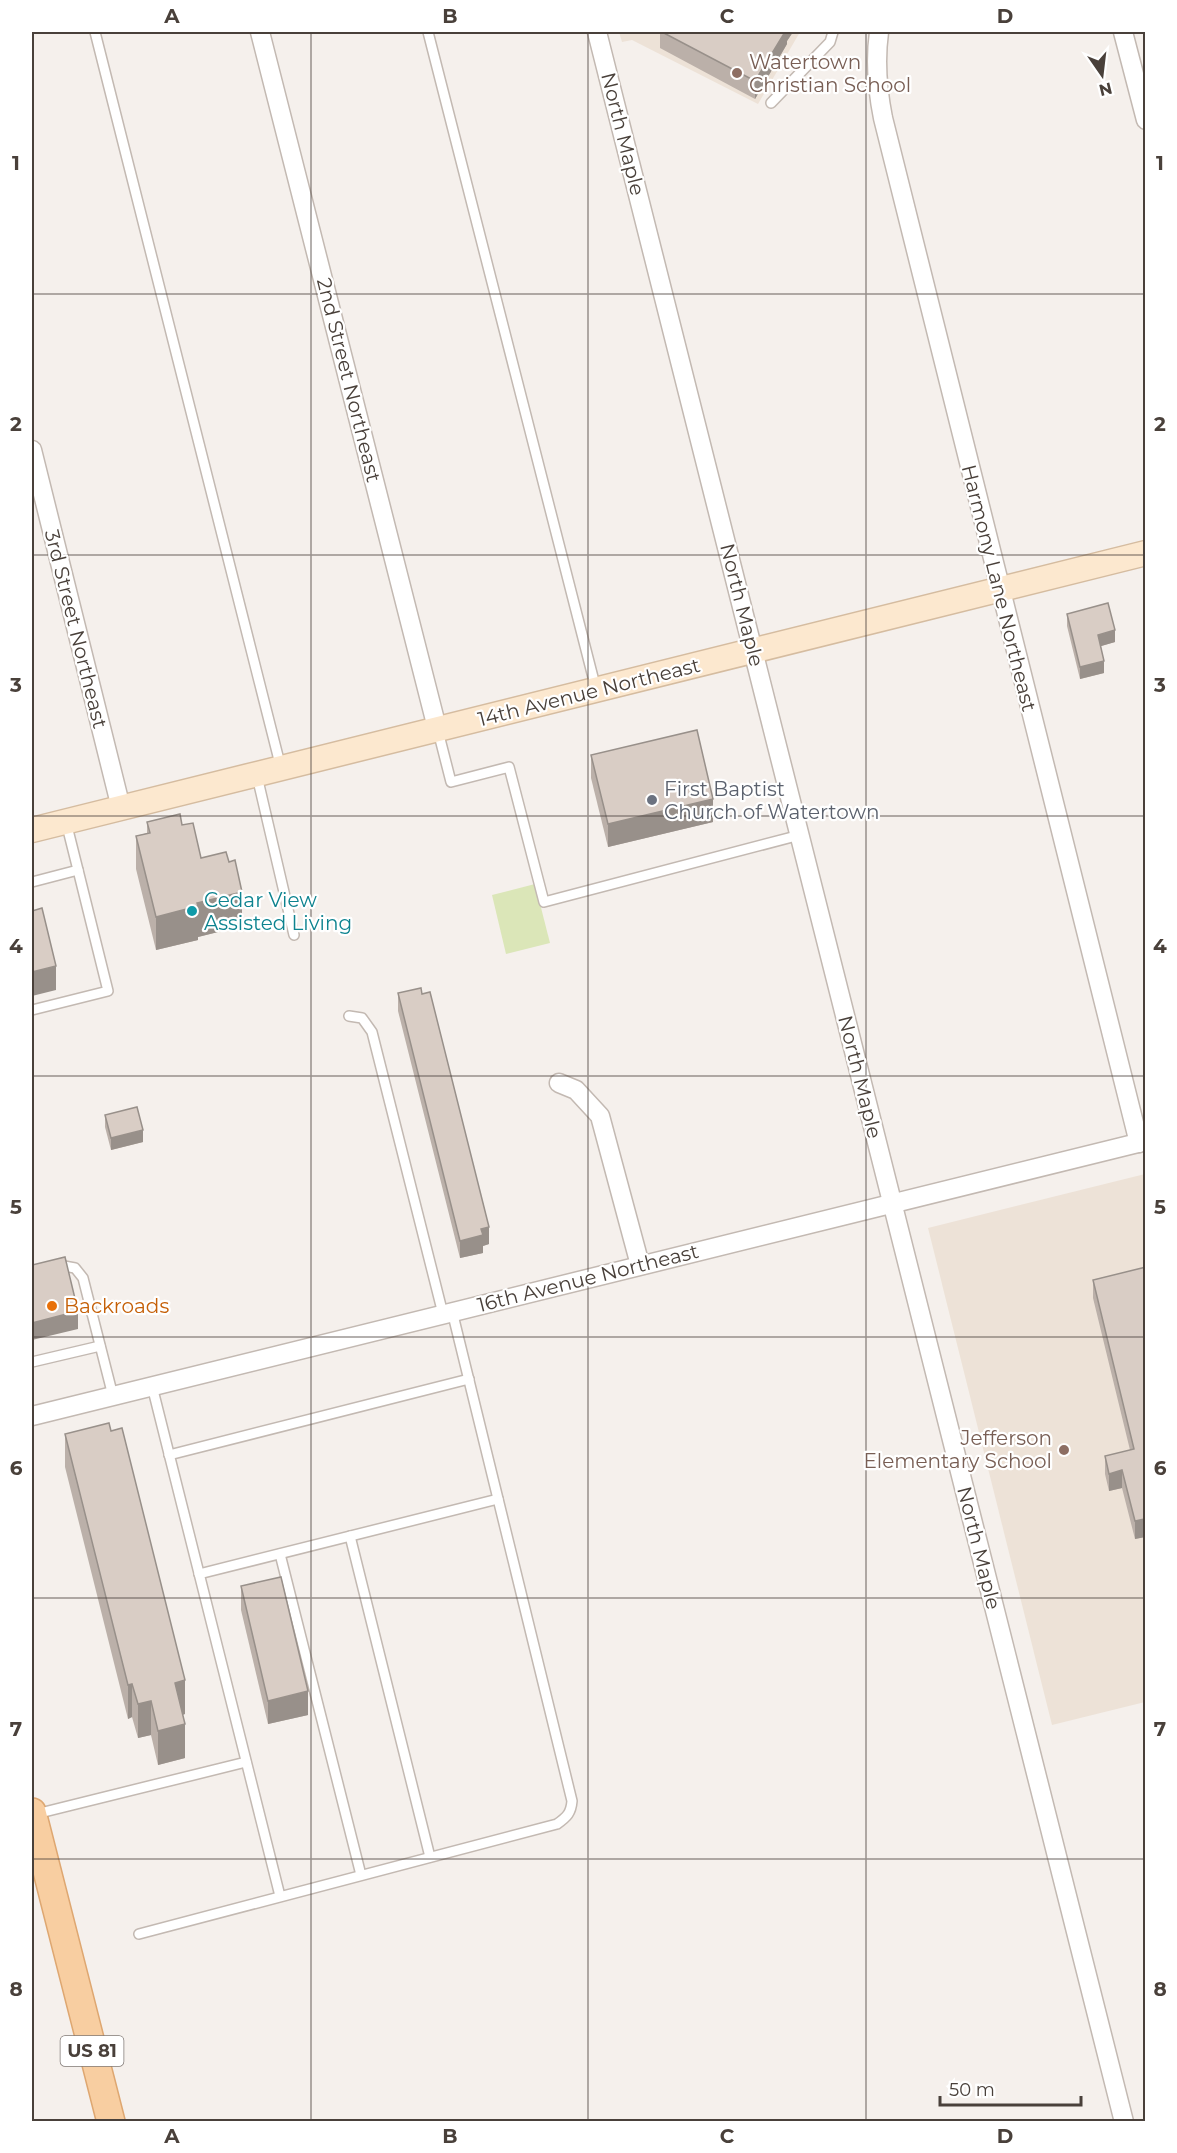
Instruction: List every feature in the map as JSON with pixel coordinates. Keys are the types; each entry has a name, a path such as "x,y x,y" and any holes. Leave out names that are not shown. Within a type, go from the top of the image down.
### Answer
{"main road":[{"name":"14th Avenue Northeast","path":"32,830 1146,553"},
{"name":"US 81","path":"32,1814 111,2121"}],"street":[{"name":"2nd Street Northeast","path":"260,32 437,728"},
{"name":"North Maple","path":"597,32 1124,2121"},
{"name":"Harmony Lane Northeast","path":"879,32 876,57 883,118 999,590 1142,1142"},
{"path":"1126,32 1146,120"},
{"name":"3rd Street Northeast","path":"32,450 121,808"},
{"path":"559,1083 576,1090 600,1116 640,1265"},
{"name":"16th Avenue Northeast","path":"32,1416 1142,1142"}],"lane":[{"path":"95,32 280,768"},
{"path":"428,32 596,690"},
{"path":"771,103 830,42 833,32"},
{"path":"437,728 451,782 509,767 544,902 800,835"},
{"path":"256,774 294,935"},
{"path":"32,1010 108,991 66,822"},
{"path":"32,882 78,870"},
{"path":"139,1934 557,1824 566,1818 571,1810 572,1801 469,1379 448,1313 372,1032 362,1018 349,1016"},
{"path":"42,1271 64,1266 75,1268 82,1278 113,1396"},
{"path":"32,1362 100,1347"},
{"path":"169,1455 469,1379"},
{"path":"152,1386 280,1896"},
{"path":"199,1574 498,1499"},
{"path":"350,1536 430,1857"},
{"path":"280,1554 361,1875"},
{"path":"32,1814 246,1762"}],"shaded area":[{"name":"Watertown Christian School","path":"619,32 800,32 758,104 632,40 622,42"},
{"name":"Jefferson Elementary School","path":"1145,1174 1145,1702 1052,1725 928,1228"}],"green space":[{"path":"535,884 550,943 506,954 492,895"}],"building":[{"path":"662,32 785,32 755,81"},
{"path":"1108,603 1115,630 1098,635 1104,661 1080,667 1067,614"},
{"name":"First Baptist Church of Watertown","path":"697,730 713,799 608,824 591,755"},
{"path":"180,814 182,825 193,823 201,858 226,852 229,862 235,860 242,892 197,903 198,906 156,917 136,836 150,833 147,822"},
{"path":"42,908 56,966 32,972 32,911"},
{"path":"421,988 422,994 430,992 489,1227 481,1229 483,1235 460,1241 398,993"},
{"path":"137,1107 143,1130 111,1138 105,1115"},
{"name":"Backroads","path":"65,1257 78,1311 32,1323 32,1265"},
{"path":"1146,1267 1146,1523 1145,1519 1135,1521 1122,1470 1109,1474 1105,1456 1134,1449 1093,1280"},
{"path":"109,1423 111,1431 122,1428 185,1680 175,1683 185,1724 158,1731 151,1701 138,1704 132,1684 128,1685 65,1434"},
{"path":"281,1577 308,1691 268,1701 241,1586"}],"place":[{"name":"Watertown Christian School","path":"737,73"},
{"name":"First Baptist Church of Watertown","path":"652,800"},
{"name":"Cedar View Assisted Living","path":"192,911"},
{"name":"Backroads","path":"52,1306"},
{"name":"Jefferson Elementary School","path":"1064,1450"}]}
